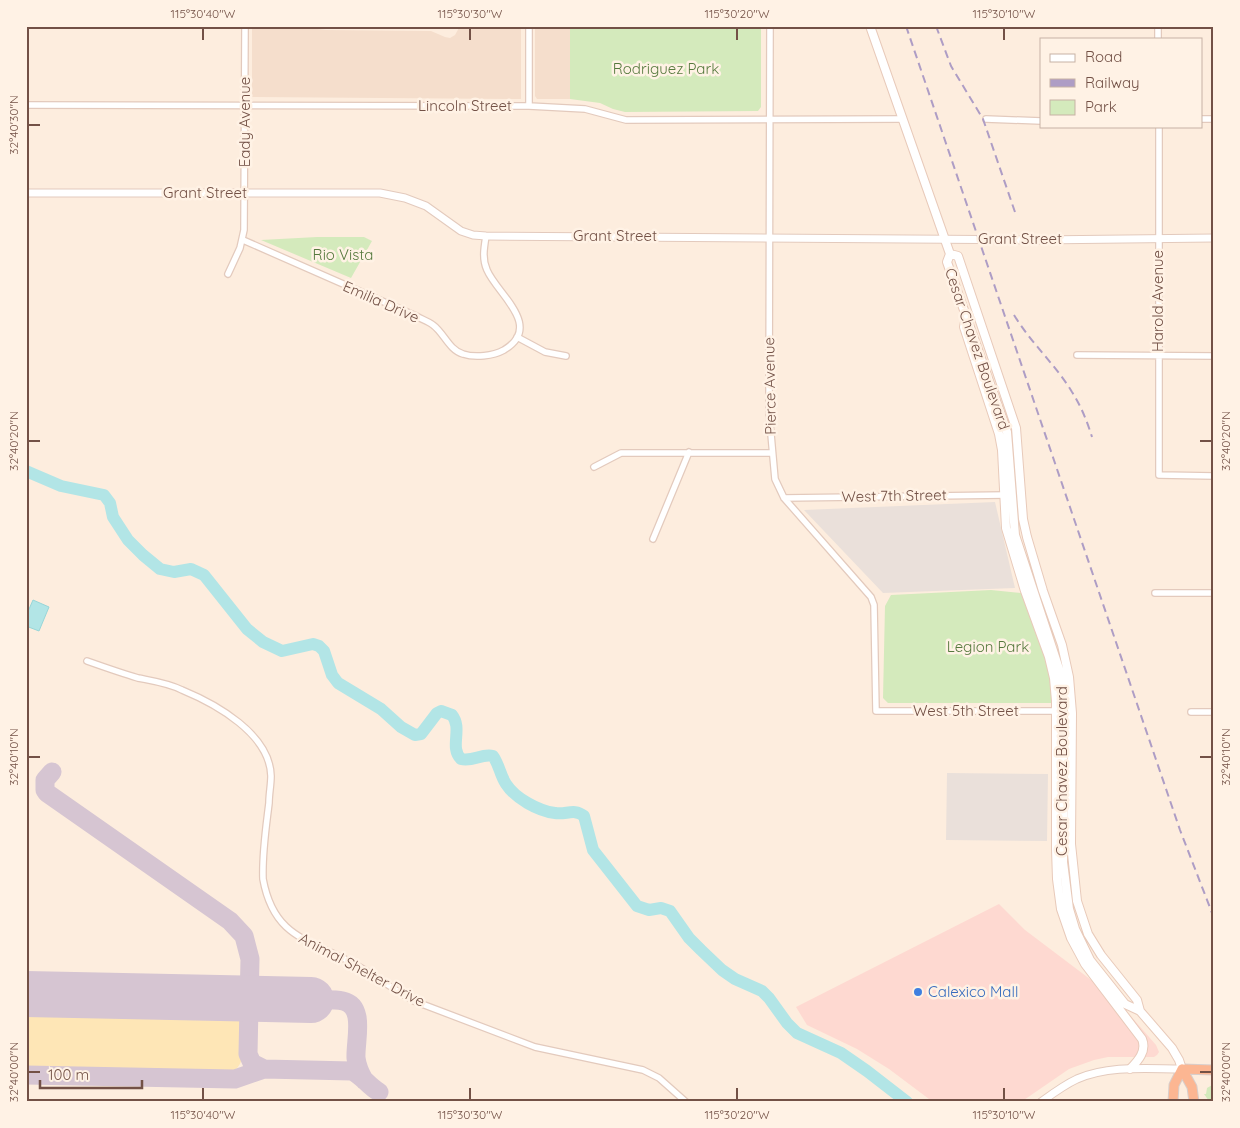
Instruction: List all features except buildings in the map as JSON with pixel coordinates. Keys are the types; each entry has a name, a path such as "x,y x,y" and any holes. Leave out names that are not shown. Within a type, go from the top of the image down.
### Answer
{"highway":[{"path":"1173,1102 1174,1085 1182,1070 1214,1070"},
{"name":"Cesar Chavez Boulevard","path":"1182,1070 1192,1087 1194,1102"}],"main road":[{"name":"Cesar Chavez Boulevard","path":"870,26 950,254 947,262 1007,432 1016,535 1062,678 1064,707 1063,862 1069,908 1075,929 1090,960 1126,1004 1140,1011 1172,1048 1182,1070"},
{"name":"Cesar Chavez Boulevard","path":"950,254 958,256 1011,412 1019,449 1027,537 1062,645 1068,671 1072,696 1071,844 1077,901 1088,934 1101,955 1138,1000 1140,1011"},
{"path":"966,315 964,327 1001,442 1006,528 1025,591 1049,657 1055,689 1056,849 1061,909 1071,938 1085,964 1144,1043 1142,1053 1130,1069"}],"street":[{"name":"Eady Avenue","path":"228,274 243,240 245,193 245,26"},
{"path":"529,26 529,106"},
{"name":"Pierce Avenue","path":"770,26 769,412 775,479 784,498 871,597 874,605 876,710"},
{"name":"Lincoln Street","path":"26,105 529,106 585,109 626,120 902,119"},
{"path":"986,119 1040,120"},
{"name":"Harold Avenue","path":"1159,128 1159,475 1214,476"},
{"name":"Grant Street","path":"26,193 380,194 405,198 426,206 461,230 473,235 486,236 944,239 1214,238"},
{"path":"486,236 483,258 486,269 491,279 512,305 518,318 520,330 517,338 545,352 566,356"},
{"name":"Emilia Drive","path":"243,240 416,316 433,325 453,348 462,354 490,355 503,350 517,338"},
{"path":"1077,355 1214,356"},
{"path":"653,538 689,452"},
{"path":"594,467 621,453 772,453"},
{"name":"West 7th Street","path":"784,498 1004,495"},
{"path":"1155,593 1214,593"},
{"name":"Animal Shelter Drive","path":"87,661 182,689 220,709 252,735 262,747 268,758 271,776 263,879 266,895 272,909 290,931 304,940 353,963 414,1001 535,1047 644,1070 659,1078 686,1102"},
{"name":"West 5th Street","path":"876,710 1056,711"},
{"path":"1191,712 1214,712"},
{"path":"1041,1102 1068,1084 1086,1076 1102,1072 1130,1069 1182,1070"}],"shaded area":[{"path":"460,26 521,26 521,99 252,97 252,28 254,27 431,31 450,38 455,35"},
{"path":"535,26 570,26 570,99 537,99 535,96"},
{"path":"995,502 1015,588 883,593 804,510"},
{"path":"947,773 1048,774 1047,841 946,840"},
{"name":"Calexico Mall","path":"999,904 1025,930 1115,998 1156,1045 1159,1052 1157,1055 1154,1057 1108,1057 1094,1060 1069,1069 1021,1102 933,1102 889,1069 857,1049 807,1025 796,1007"}],"green space":[{"name":"Rodriguez Park","path":"570,26 761,26 761,107 758,111 625,112 600,103 570,99"},
{"name":"Rio Vista","path":"364,237 372,241 351,278 261,240"},
{"name":"Legion Park","path":"991,590 1030,594 1053,659 1061,690 1054,703 888,703 883,698 885,606 891,595"},
{"path":"1214,1084 1214,1101 1209,1101 1204,1094 1206,1094 1207,1088"}],"sand":[{"path":"26,1006 233,1011 242,1020 244,1049 240,1063 231,1072 26,1068"}],"water":[{"path":"33,600 49,607 39,631 26,626 26,616"}],"waterway":[{"path":"26,471 61,486 104,495 110,503 113,517 128,540 160,569 174,572 191,569 204,575 247,629 263,642 282,651 313,644 319,646 324,651 332,675 338,683 381,709 401,727 415,735 421,734 437,713 441,711 452,715 456,726 456,749 461,759 493,756 506,784 521,799 534,807 548,812 577,812 584,816 593,850 637,906 649,910 661,908 670,911 689,938 701,950 722,970 735,979 762,991 797,1033 841,1053 907,1102"}],"taxiway":[{"path":"52,772 45,780 45,790 47,793 230,921 244,936 250,959 248,1054 252,1063 264,1069 352,1071 379,1092"},
{"path":"311,1000 343,1001 350,1004 355,1010 358,1025 356,1058 364,1080"},
{"path":"26,1075 235,1079 264,1069"}],"runway":[{"path":"26,994 311,1000"}],"railway":[{"path":"906,26 1180,830 1214,918"},
{"path":"936,26 951,66 983,119 1016,215"},
{"path":"1014,315 1072,392 1084,414 1092,437"}],"place":[{"name":"Calexico Mall","path":"918,992"}]}
